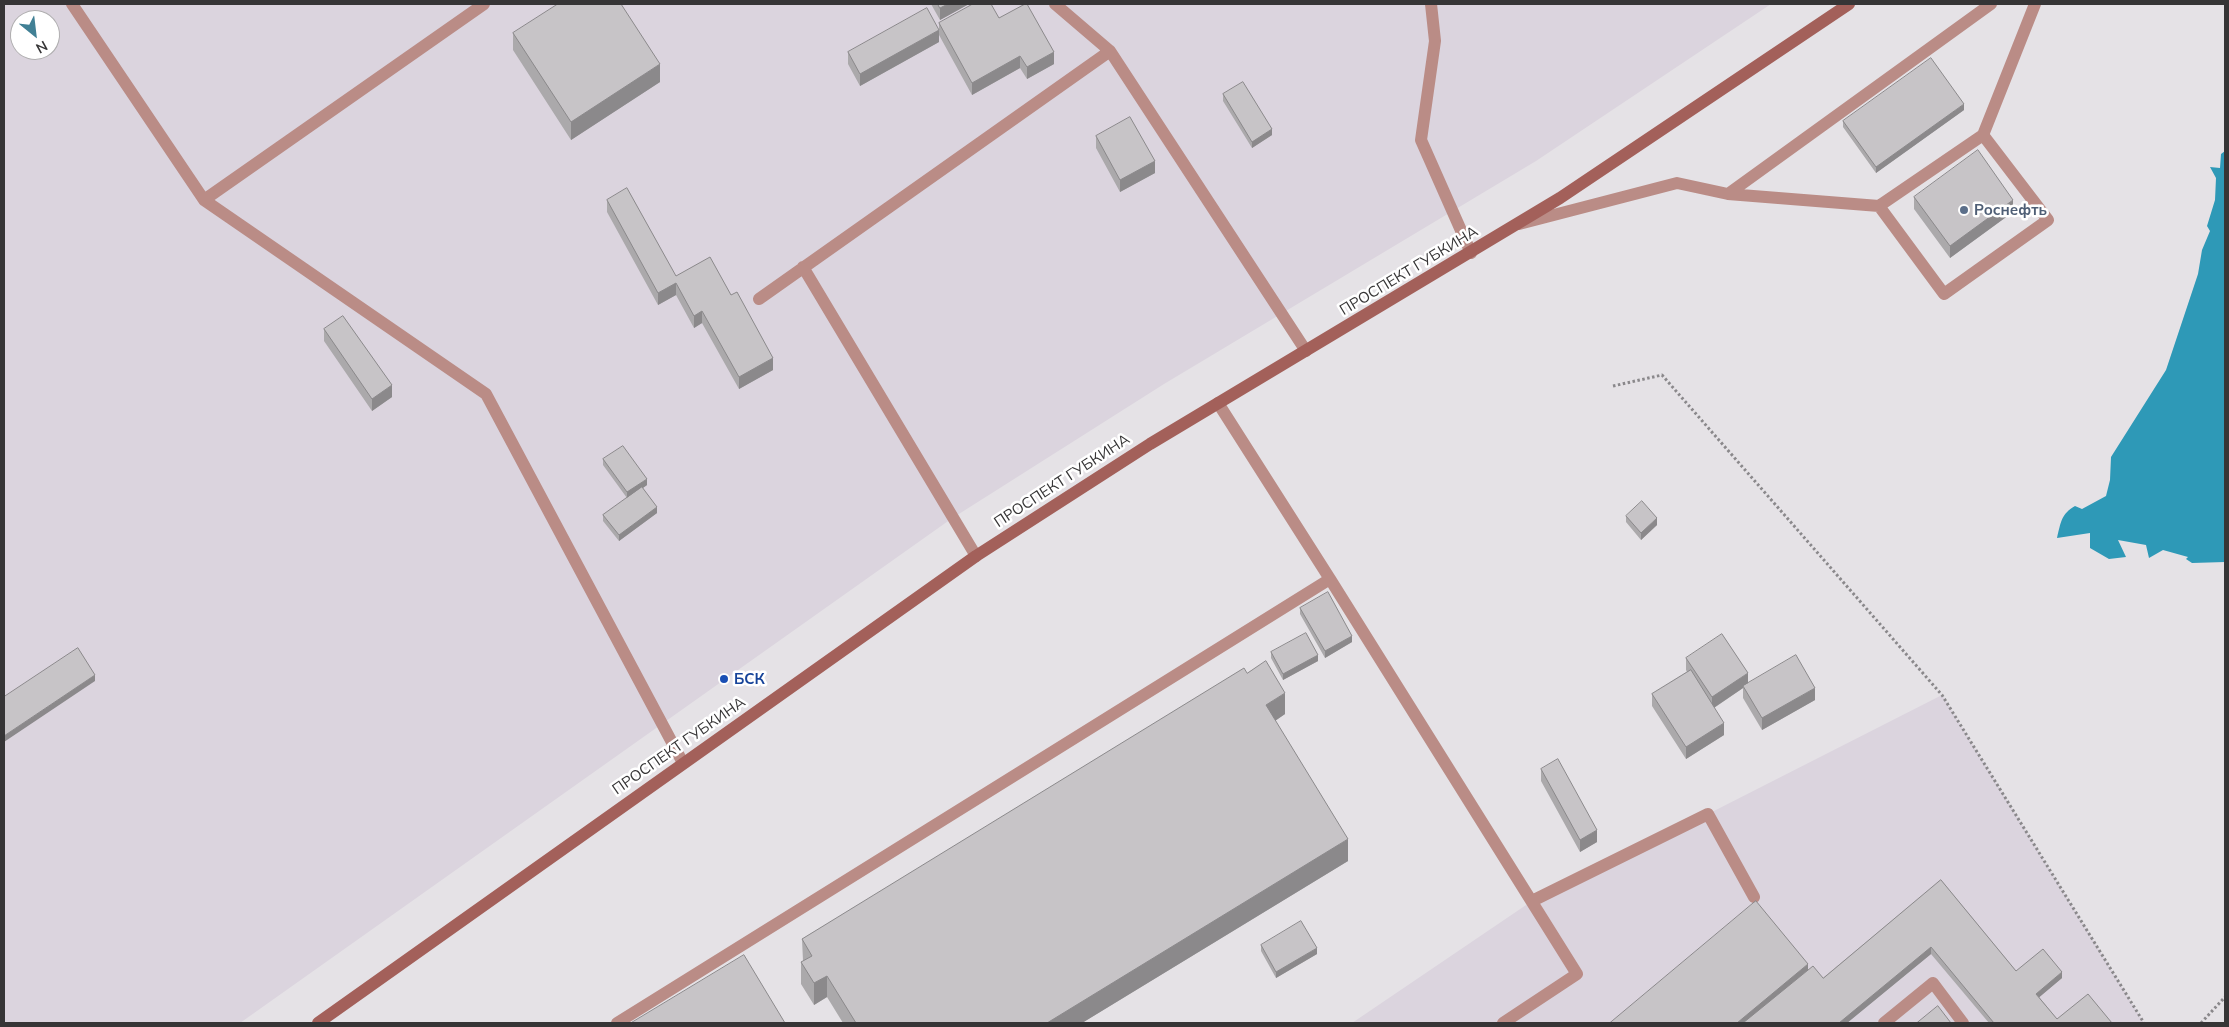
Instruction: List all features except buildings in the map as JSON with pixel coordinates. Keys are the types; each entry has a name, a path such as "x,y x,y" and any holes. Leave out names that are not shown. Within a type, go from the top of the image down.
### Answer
{"street":[{"name":"ПРОСПЕКТ ГУБКИНА","path":"318,1023 976,556 1142,449 1517,225 1592,177 1848,4"}],"lane":[{"path":"72,4 204,200 486,394 683,763"},
{"path":"204,200 484,4"},
{"path":"1055,4 1110,51 1306,351"},
{"path":"1431,4 1436,41 1422,140 1471,253"},
{"path":"1728,194 1991,4"},
{"path":"1517,225 1677,183 1728,194 1879,206 1983,135 2035,4"},
{"path":"759,299 1110,51"},
{"path":"1879,206 1944,294 2048,220 1983,135"},
{"path":"803,268 976,556"},
{"path":"1218,403 1577,974 1503,1023"},
{"path":"617,1023 1330,579"},
{"path":"1532,901 1708,814 1754,897"},
{"path":"1884,1023 1933,983 1963,1023"}],"path":[{"path":"1613,386 1662,375 1942,695 2144,1023"},
{"path":"2201,1023 2225,997"}],"shaded area":[{"path":"4,4 1771,4 1536,161 1164,384 951,519 240,1023 4,1023"},
{"path":"1942,695 2144,1023 1352,1023 1532,901"}],"water":[{"path":"2225,151 2225,562 2192,563 2186,559 2188,557 2163,550 2149,558 2146,545 2118,540 2126,557 2109,559 2090,548 2090,533 2057,538 2061,523 2064,515 2075,506 2082,509 2106,496 2110,480 2111,457 2166,370 2198,274 2202,250 2210,231 2207,226 2215,200 2216,178 2210,167 2220,168 2221,154"}],"place":[{"name":"Роснефть","path":"1964,210"},
{"name":"БСК","path":"724,679"}]}
